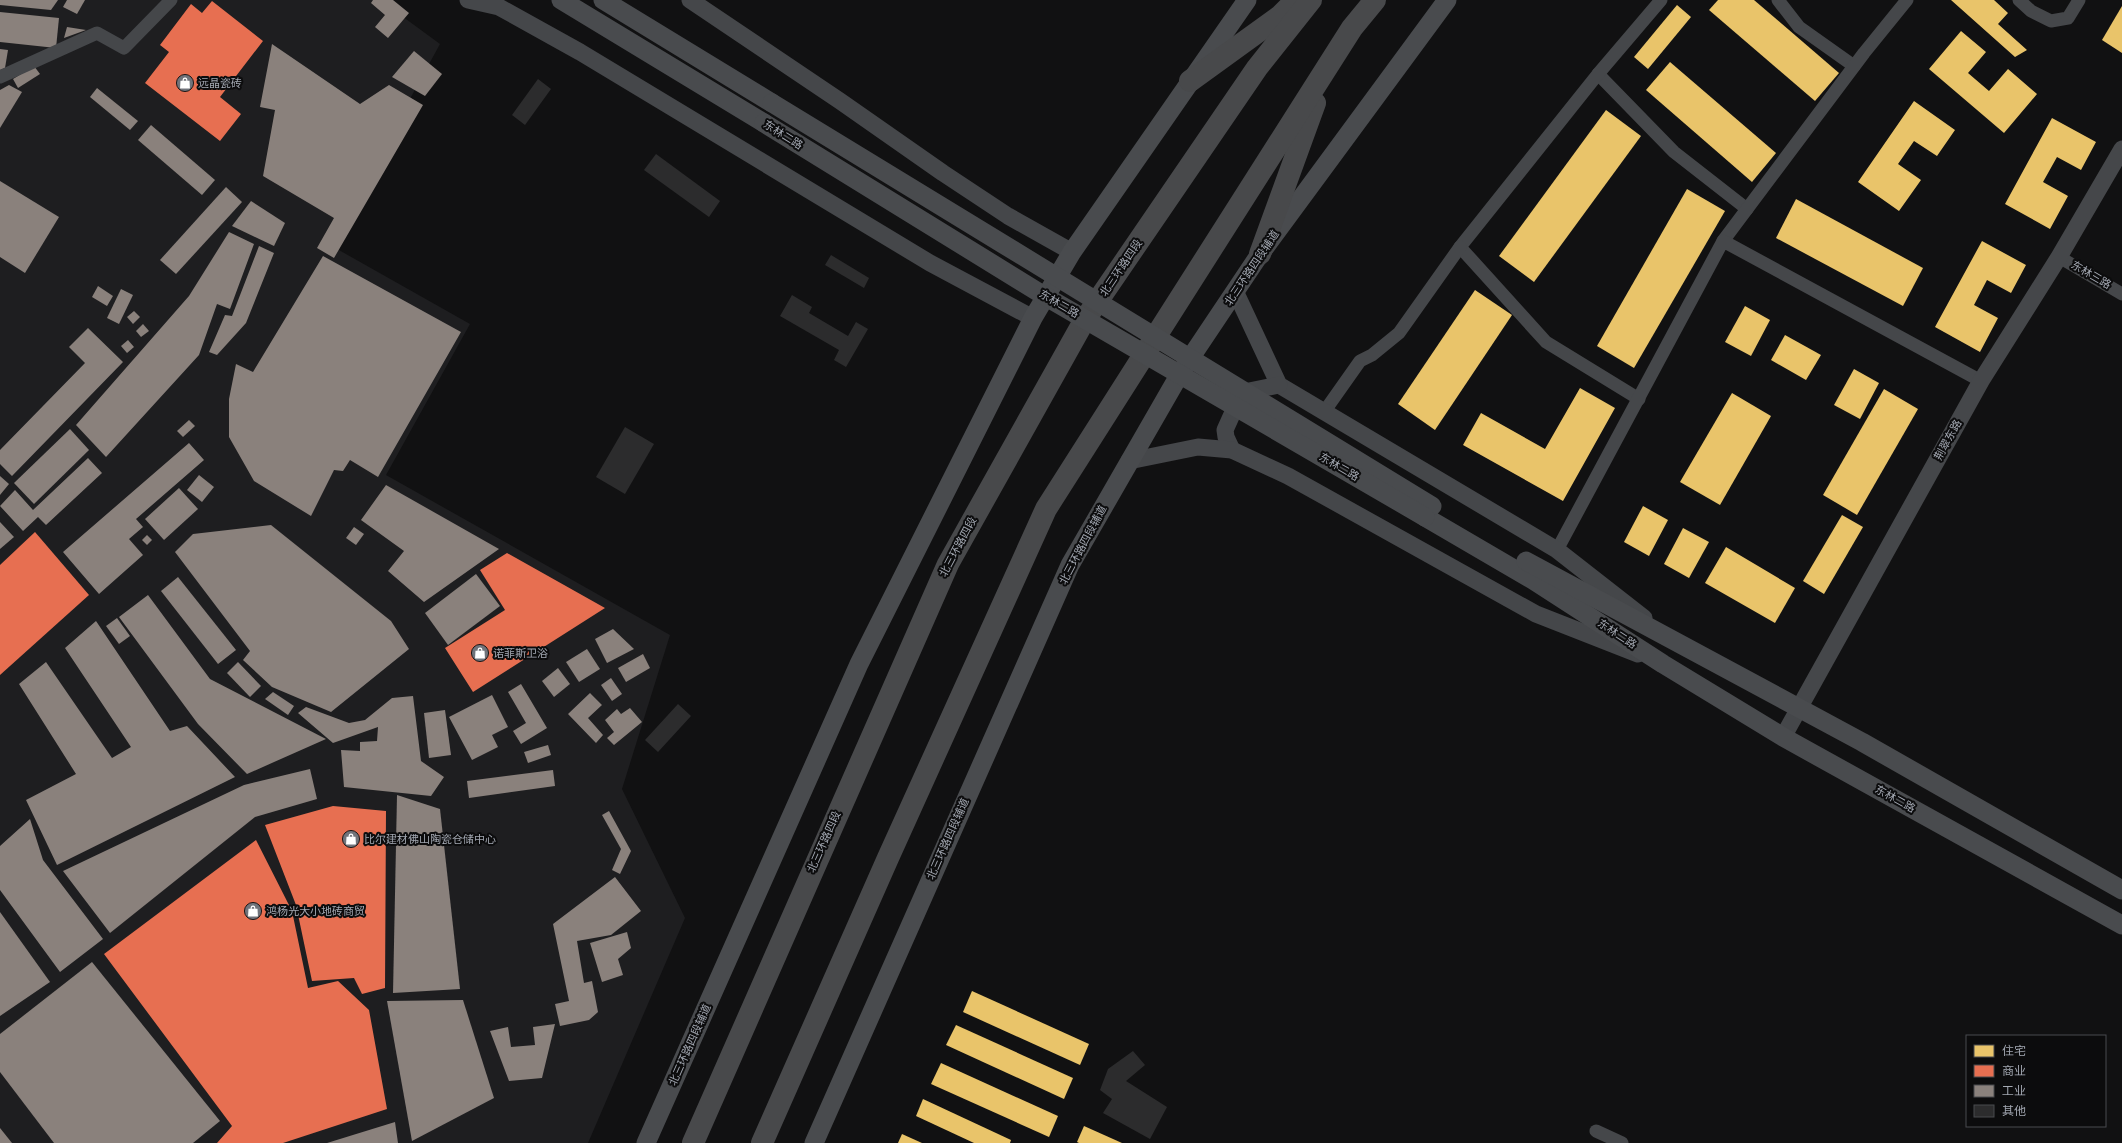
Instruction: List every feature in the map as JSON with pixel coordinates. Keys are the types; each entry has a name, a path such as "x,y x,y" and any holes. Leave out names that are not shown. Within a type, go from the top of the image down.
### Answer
{"highway":[{"path":"1190,81 1280,16 1296,0"},
{"name":"北三环路四段","path":"693,1143 824,841 948,564 1084,321 1257,68 1311,0"},
{"path":"762,1143 891,851 1046,509 1352,28 1376,0"},
{"path":"1260,254 1328,66"}],"main road":[{"name":"东林二路","path":"561,0 1043,295 1429,512 1668,637 1799,708 2122,890"},
{"name":"东林二路","path":"603,0 772,103 1429,512 1664,664 1783,737 2122,925"},
{"name":"北三环路四段辅道","path":"646,1143 859,664 1033,318 1072,252 1247,0"},
{"name":"北三环路四段辅道","path":"814,1143 1070,565 1181,372 1236,293 1260,254 1447,0"}],"street":[{"path":"0,77 49,57 97,33 124,48 171,0"},
{"path":"468,0 499,7 580,52 930,263 1033,318"},
{"path":"690,0 1008,216 1072,252"},
{"path":"1324,412 1360,361 1372,355 1399,333 1460,247 1598,74 1661,0"},
{"path":"1778,0 1799,27 1854,66"},
{"path":"1557,550 1723,241 1854,66 1907,0"},
{"path":"2019,0 2030,11 2051,21 2068,18 2079,0"},
{"path":"1598,74 1674,152 1747,209"},
{"name":"荆翠东路","path":"1783,737 1981,381 2059,257 2122,149"},
{"path":"1723,241 1981,381"},
{"path":"1460,247 1546,342 1639,399"},
{"name":"东林三路","path":"2059,257 2122,294"},
{"path":"1236,293 1279,386 1557,550 1668,637"},
{"path":"1232,450 1226,437 1225,430 1238,401 1249,391 1279,386"},
{"path":"1129,461 1198,447 1232,450 1288,476 1536,614 1664,664"},
{"path":"1596,1131 1622,1143"}],"shaded area":[{"path":"0,0 380,0 440,44 330,245 470,324 386,475 670,635 622,789 685,918 588,1143 0,1143"}],"building: 住宅":[{"path":"1718,0 1754,0 1839,73 1815,101 1709,10"},
{"path":"1951,0 1994,0 2008,13 1998,24 2027,50 2015,57"},
{"path":"1677,5 1691,17 1648,69 1634,57"},
{"path":"2122,6 2122,53 2102,40"},
{"path":"1961,31 1986,52 1968,73 1989,91 2008,69 2037,94 2004,133 1929,69"},
{"path":"1670,62 1776,153 1752,182 1646,90"},
{"path":"1914,101 1955,130 1937,156 1914,141 1898,164 1921,180 1899,211 1858,182"},
{"path":"1606,110 1641,136 1534,282 1499,256"},
{"path":"2052,118 2096,142 2081,170 2057,157 2043,182 2068,196 2050,229 2005,204"},
{"path":"1687,189 1725,211 1634,368 1597,346"},
{"path":"1796,199 1923,268 1903,306 1776,238"},
{"path":"1982,241 2026,265 2011,293 1987,280 1974,305 1998,318 1980,352 1935,327"},
{"path":"1475,290 1512,315 1435,430 1398,404"},
{"path":"1745,306 1770,320 1751,356 1725,342"},
{"path":"1785,335 1821,355 1806,380 1771,360"},
{"path":"1854,369 1879,383 1860,419 1834,405"},
{"path":"1580,388 1615,408 1563,501 1463,445 1481,413 1545,449"},
{"path":"1884,389 1918,409 1857,515 1823,495"},
{"path":"1732,393 1771,416 1720,505 1680,482"},
{"path":"1643,506 1668,520 1649,556 1624,542"},
{"path":"1842,515 1863,527 1824,594 1803,581"},
{"path":"1683,528 1709,542 1689,578 1664,564"},
{"path":"1726,547 1795,588 1775,623 1705,583"},
{"path":"972,991 1089,1044 1080,1065 963,1012"},
{"path":"956,1025 1073,1078 1064,1099 946,1045"},
{"path":"941,1063 1058,1116 1049,1137 931,1084"},
{"path":"923,1099 1011,1140 1010,1143 974,1143 916,1116"},
{"path":"1084,1126 1122,1143 1079,1143 1077,1142"},
{"path":"902,1134 922,1143 898,1143"}],"building: 商业":[{"path":"212,1 263,41 220,97 241,114 220,141 145,83 169,52 160,45 191,4 202,13"},
{"path":"35,532 89,595 0,675 0,565"},
{"path":"507,553 605,608 473,692 445,648 505,610 480,570"},
{"path":"333,806 386,811 385,988 362,994 354,978 312,981 296,905 265,825"},
{"path":"256,840 292,911 308,988 338,981 369,1010 387,1109 283,1143 217,1143 232,1126 104,954"}],"building: 工业":[{"path":"0,0 58,0 51,10 0,5"},
{"path":"67,0 85,0 77,14 63,7"},
{"path":"373,0 393,0 409,13 388,38 375,27 385,15 371,3"},
{"path":"0,12 59,18 56,48 0,42"},
{"path":"67,27 86,30 64,38"},
{"path":"272,44 360,104 389,85 423,105 334,258 317,248 334,218 263,176 275,110 260,107"},
{"path":"0,49 8,50 5,68 0,70"},
{"path":"414,51 442,74 425,96 392,77"},
{"path":"34,66 40,74 18,88 13,79"},
{"path":"9,85 22,92 0,128 0,90"},
{"path":"97,88 138,121 130,130 90,97"},
{"path":"151,125 215,180 202,195 138,140"},
{"path":"0,181 59,217 25,273 0,257"},
{"path":"226,187 242,202 176,274 160,260"},
{"path":"251,201 285,223 274,246 232,226"},
{"path":"229,232 254,244 230,309 217,304 199,355 106,457 76,425 189,296"},
{"path":"259,246 274,253 246,323 217,355 209,352 225,315 232,316"},
{"path":"323,256 461,332 378,477 350,460 343,471 334,470 311,516 254,481 229,437 229,399 236,364 253,372"},
{"path":"98,286 113,296 107,306 92,297"},
{"path":"121,289 133,295 119,324 107,318"},
{"path":"134,311 140,317 133,324 127,317"},
{"path":"143,324 149,331 141,337 136,331"},
{"path":"88,328 123,362 12,476 0,464 0,450 85,363 69,347"},
{"path":"128,340 134,347 127,353 121,346"},
{"path":"189,420 195,426 183,437 177,431"},
{"path":"70,429 89,450 34,504 14,483"},
{"path":"189,443 204,460 136,519 143,527 129,539 143,555 99,594 63,552"},
{"path":"88,458 102,473 46,525 38,517 23,531 0,506 15,490 33,510"},
{"path":"199,475 214,487 202,502 187,490"},
{"path":"0,476 9,484 0,495"},
{"path":"386,485 499,549 424,602 388,571 404,551 361,520"},
{"path":"179,488 198,509 164,540 145,519"},
{"path":"0,522 14,537 0,549"},
{"path":"271,525 391,621 409,649 331,712 272,687 243,660 250,651 175,552 193,534"},
{"path":"354,527 364,534 356,545 346,538"},
{"path":"147,535 152,540 147,545 142,540"},
{"path":"476,574 500,606 448,645 425,613"},
{"path":"178,577 236,650 218,664 161,591"},
{"path":"148,595 210,679 326,739 247,774 198,724 119,617"},
{"path":"117,618 130,636 119,644 106,626"},
{"path":"96,621 170,731 187,726 235,777 57,865 26,800 76,774 19,684 46,662 112,758 131,747 65,648"},
{"path":"613,629 634,649 607,663 595,639"},
{"path":"587,649 600,669 579,682 566,662"},
{"path":"643,654 650,668 626,682 618,668"},
{"path":"238,662 261,686 250,697 227,673"},
{"path":"558,668 570,684 554,697 542,681"},
{"path":"611,678 622,694 612,701 601,685"},
{"path":"521,684 547,728 521,744 513,731 526,723 508,692"},
{"path":"273,692 294,706 288,715 265,699"},
{"path":"590,693 602,705 588,718 603,735 596,743 568,714"},
{"path":"492,695 508,727 492,735 498,747 472,760 449,717"},
{"path":"413,696 421,761 444,777 431,796 344,787 341,750 360,751 360,742 377,741 378,727 333,743 298,713 306,707 349,723 365,720 392,698"},
{"path":"630,708 642,722 614,745 607,738 614,732 605,720 617,709 621,714"},
{"path":"445,710 451,755 429,758 424,713"},
{"path":"548,745 551,755 528,763 524,752"},
{"path":"310,769 317,799 255,817 110,933 63,871 244,785"},
{"path":"553,770 555,786 469,798 467,781"},
{"path":"397,795 440,809 460,989 393,993"},
{"path":"609,811 631,851 620,874 612,870 621,849 602,815"},
{"path":"30,819 43,860 103,939 60,972 0,890 0,846"},
{"path":"615,877 641,911 611,935 577,941 584,983 592,981 598,1012 589,1020 560,1026 555,1004 569,1001 553,924"},
{"path":"0,912 50,982 0,1016"},
{"path":"627,932 631,948 618,959 623,975 602,982 590,943"},
{"path":"92,962 220,1121 193,1143 54,1143 0,1072 0,1034"},
{"path":"463,1000 494,1098 412,1141 387,1001"},
{"path":"555,1024 542,1078 509,1081 490,1031 508,1027 511,1047 535,1045 533,1027"},
{"path":"395,1122 398,1143 327,1143"},
{"path":"0,1128 12,1143 0,1143"}],"building: 其他":[{"path":"538,79 551,89 525,125 512,115"},
{"path":"656,154 720,201 709,217 644,170"},
{"path":"831,255 869,278 864,288 825,265"},
{"path":"792,295 812,307 809,313 848,336 856,322 868,329 846,367 834,360 839,350 780,316"},
{"path":"625,427 654,444 625,494 596,477"},
{"path":"678,704 691,716 658,752 645,740"},
{"path":"1133,1051 1145,1065 1126,1081 1167,1107 1150,1139 1103,1113 1112,1099 1100,1090 1108,1069"}],"place":[{"name":"远晶瓷砖","path":"185,83"},
{"name":"诺菲斯卫浴","path":"480,653"},
{"name":"比尔建材佛山陶瓷仓储中心","path":"351,839"},
{"name":"鸿杨光大小地砖商贸","path":"253,911"}]}
